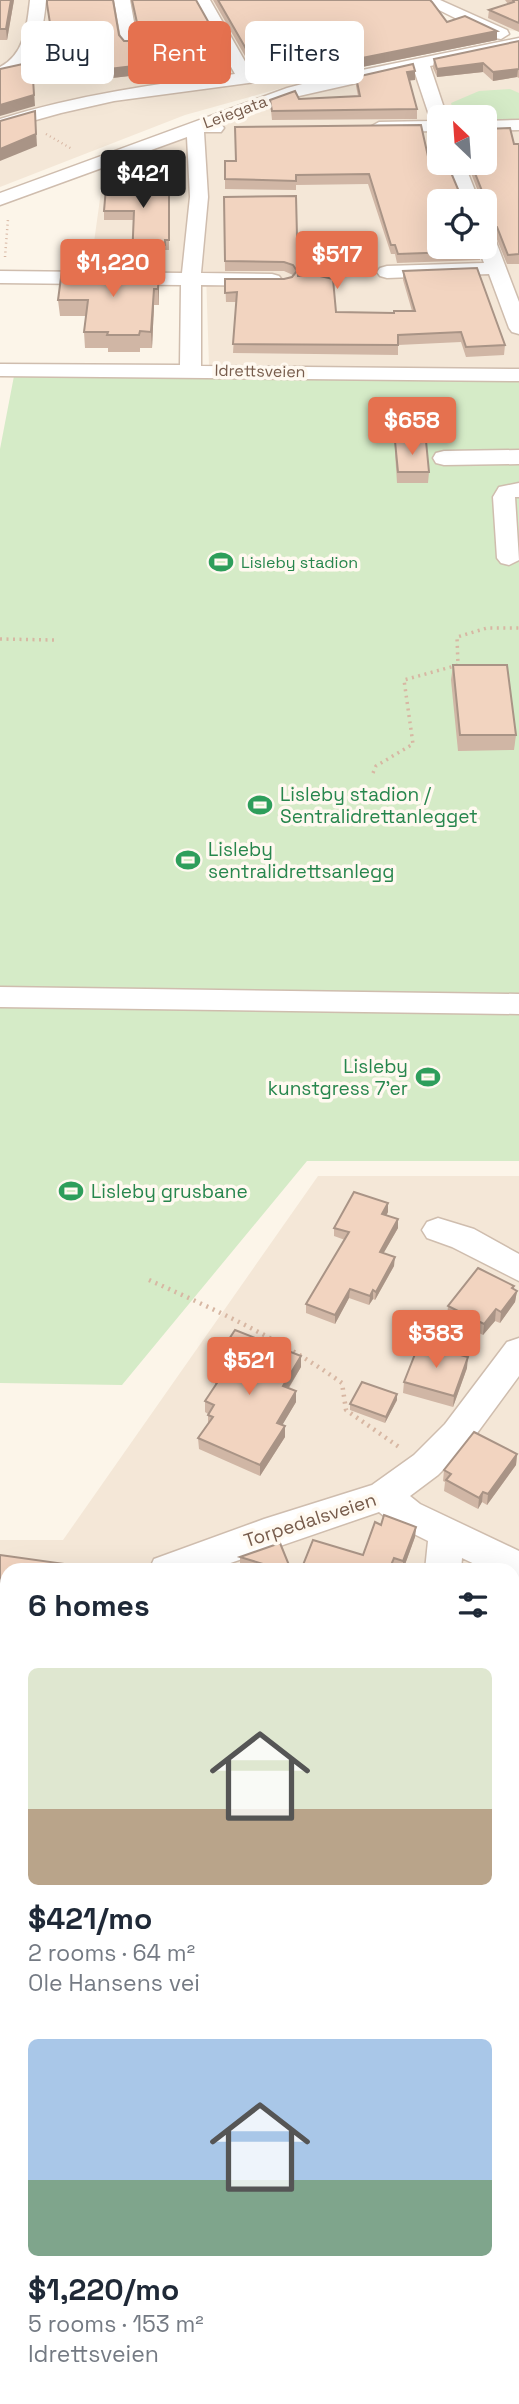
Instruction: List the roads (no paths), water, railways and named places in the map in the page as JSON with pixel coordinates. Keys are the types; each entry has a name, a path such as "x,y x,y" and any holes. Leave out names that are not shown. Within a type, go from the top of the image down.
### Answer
{"street":[{"path":"36,21 38,0"},
{"path":"122,0 128,33"},
{"path":"202,0 245,76"},
{"path":"426,0 519,42"},
{"name":"Leiegata","path":"364,75 519,42"},
{"path":"0,51 21,52"},
{"path":"0,74 21,62"},
{"path":"420,63 434,105"},
{"path":"0,125 162,87 245,78"},
{"name":"Leiegata","path":"0,199 261,102 323,84"},
{"path":"0,111 38,114"},
{"path":"497,126 519,125"},
{"path":"190,370 191,278 206,197 195,126 250,128"},
{"path":"358,127 427,126"},
{"path":"493,259 519,328"},
{"path":"387,272 496,268"},
{"path":"0,277 284,280"},
{"name":"Idrettsveien","path":"0,370 519,375"},
{"path":"444,458 519,457"},
{"path":"509,558 504,497 507,492 519,490"},
{"path":"0,997 519,1004"},
{"path":"438,1230 463,1238 519,1269"},
{"name":"Torpedalsveien","path":"186,1563 264,1534 384,1496 426,1465 457,1434 519,1351"},
{"path":"384,1496 407,1514 508,1563"},
{"path":"444,1563 447,1534"}],"place":[{"name":"Lisleby stadion","path":"221,562"},
{"name":"Lisleby stadion / Sentralidrettanlegget","path":"260,805"},
{"name":"Lisleby sentralidrettsanlegg","path":"188,860"},
{"name":"Lisleby kunstgress 7'er","path":"428,1077"},
{"name":"Lisleby grusbane","path":"71,1191"}]}
